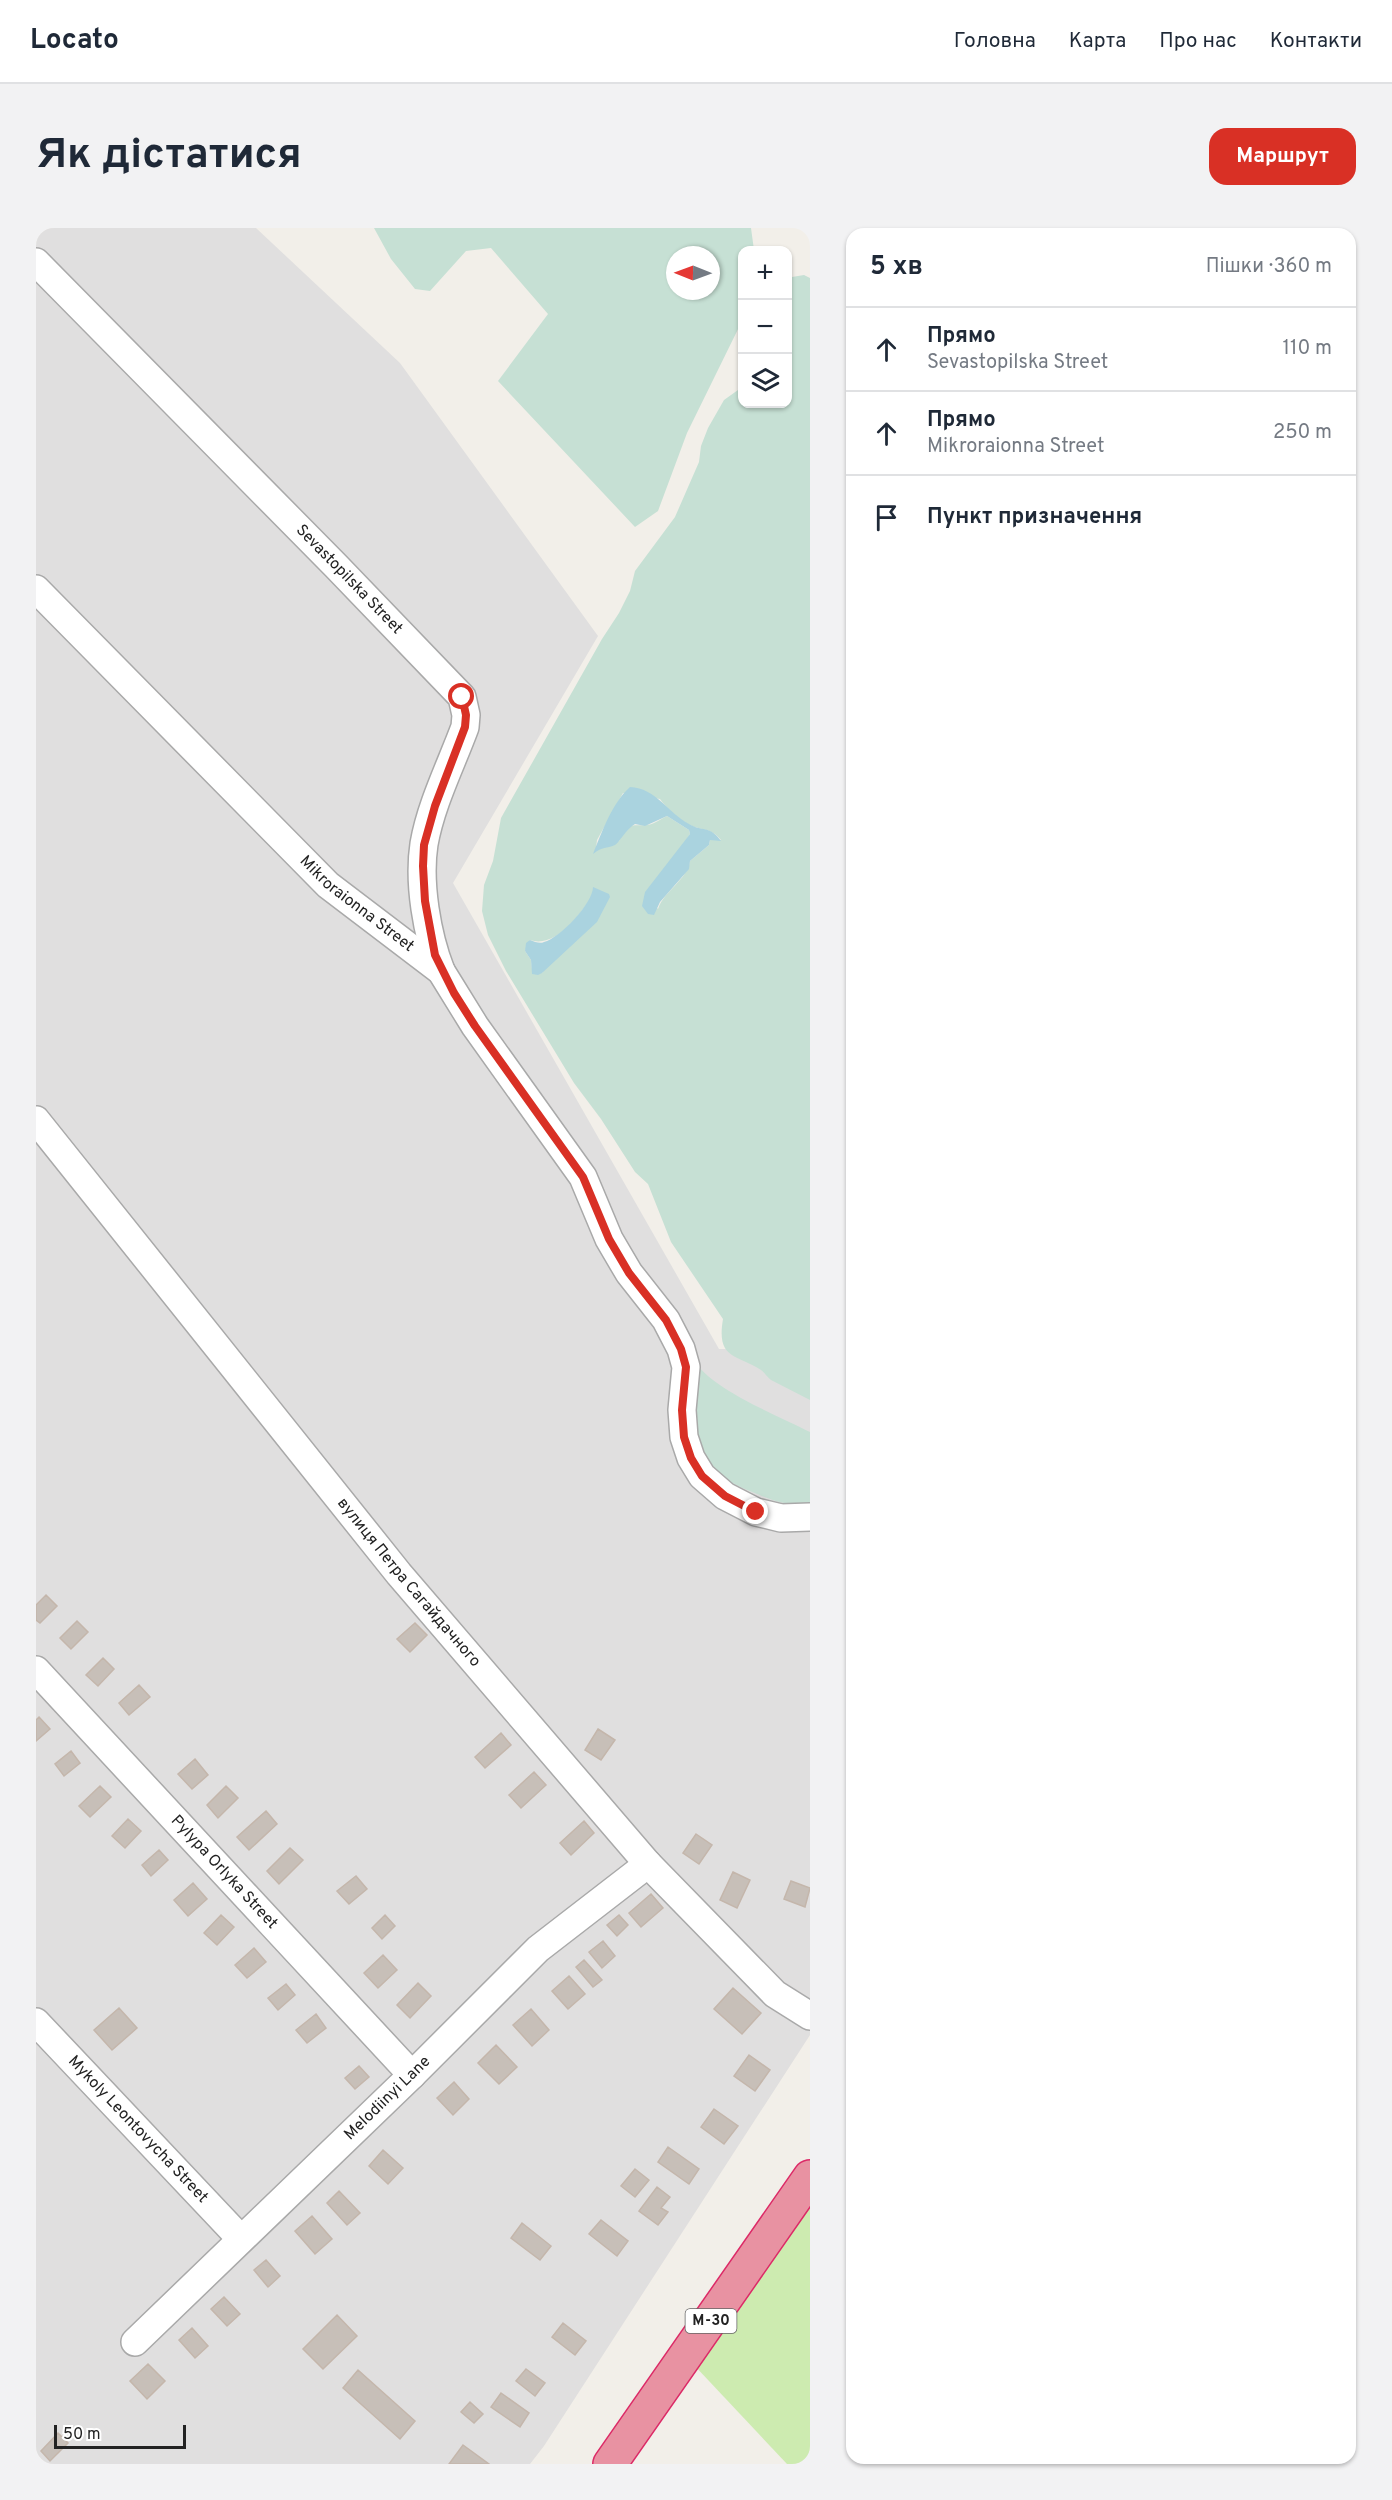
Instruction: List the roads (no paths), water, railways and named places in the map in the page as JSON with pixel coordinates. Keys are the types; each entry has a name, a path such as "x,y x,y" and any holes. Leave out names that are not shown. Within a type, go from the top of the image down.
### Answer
{"highway":[{"name":"М-30","path":"610,2464 810,2177"}],"street":[{"name":"Sevastopilska Street","path":"36,262 462,697 466,715 465,727 435,806 424,845 423,866 429,933 441,971"},
{"name":"Mikroraionna Street","path":"36,589 328,885 441,971 488,1044 583,1177 609,1239 629,1273 666,1320 676,1339 686,1367 682,1410 684,1437 691,1458 702,1476 725,1496 756,1512 781,1518 810,1517"},
{"name":"вулиця Петра Сагайдачного","path":"36,1120 399,1574 648,1864 775,1994 810,2016"},
{"name":"Pylypa Orlyka Street","path":"36,1670 412,2075"},
{"name":"Melodiinyi Lane","path":"135,2342 412,2075 538,1949 648,1864"},
{"name":"Mykoly Leontovycha Street","path":"36,2022 241,2239"}],"water":[{"path":"630,787 639,788 655,796 682,819 713,833 721,841 710,840 709,845 690,861 689,869 660,902 654,915 648,914 642,906 645,892 690,834 689,830 667,816 645,826 635,824 615,845 593,854 613,809"},
{"path":"593,887 609,894 610,897 597,922 542,973 532,974 531,960 525,951 526,943 530,940 542,943 567,927 588,902"}]}
